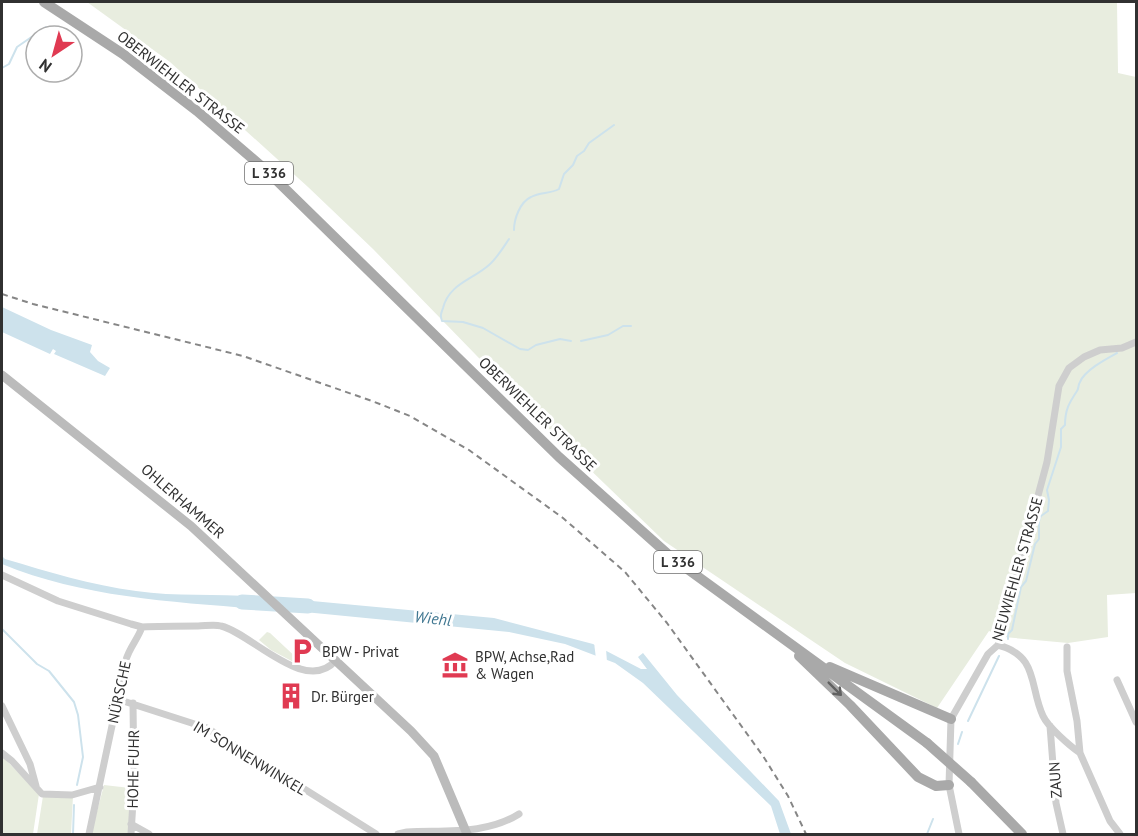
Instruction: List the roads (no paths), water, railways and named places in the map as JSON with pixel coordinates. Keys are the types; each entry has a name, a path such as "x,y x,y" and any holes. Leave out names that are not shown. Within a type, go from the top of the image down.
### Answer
{"main road":[{"name":"OBERWIEHLER STRASSE","path":"44,2 97,36 197,111 267,171 559,457 671,557 927,743 971,782 1022,834"},
{"name":"L 336","path":"760,622 819,674 918,777 936,786 948,785"},
{"name":"L 336","path":"818,662 951,719"}],"street":[{"name":"NEUWIEHLER STRASSE","path":"959,834 948,785 951,719 988,654 998,645 1047,462 1059,386 1069,368 1084,357 1100,350 1122,348 1137,342"},
{"name":"OHLERHAMMER","path":"2,375 169,507 411,731 434,756 466,832"},
{"path":"2,575 58,601 142,627 217,625 230,628 257,647 298,669 321,671 336,660"},
{"name":"NÜRSCHE","path":"89,834 129,648 142,627"},
{"name":"ZAUN","path":"998,645 1016,653 1029,667 1042,715 1067,744 1080,753"},
{"name":"ZAUN","path":"1067,647 1067,671 1077,721 1080,753 1110,821 1120,834"},
{"path":"1117,680 1137,722"},
{"name":"IM SONNENWINKEL","path":"117,699 207,728 376,834"},
{"name":"HOHE FUHR","path":"131,834 134,785 133,703"},
{"path":"2,706 30,764 36,789"},
{"name":"ZAUN","path":"1050,726 1056,803 1063,834"},
{"path":"2,753 42,794 72,795 100,787"},
{"path":"398,834 479,830 510,820 519,814"},
{"path":"131,824 150,834"}],"water":[{"path":"2,307 51,330 92,345 90,352 98,361 110,368 105,376 54,354 56,351 53,349 50,354 2,332"},
{"path":"2,556 5,559 86,582 119,588 166,594 256,597 271,610 168,601 100,592 34,576 2,564"},
{"path":"280,598 494,618 593,644 641,669 647,669 638,657 643,653 677,695 779,801 791,834 780,834 771,806 643,683 615,663 565,644 509,632 294,611"}],"waterway":[{"path":"2,68 9,64 17,47 24,42"},
{"path":"514,230 516,216 527,199 559,189 564,174 573,165 577,156 589,143 614,125"},
{"path":"509,239 489,265 450,293 441,313 442,321 463,322 483,328 520,349 528,350 536,345 560,339 571,341"},
{"path":"581,341 608,335 623,326 631,326"},
{"path":"1008,639 1021,587 1026,581 1035,544 1039,539 1039,521 1041,516 1048,511 1047,490 1061,447 1061,429 1065,425 1068,407 1086,373 1117,353"},
{"name":"Wiehl","path":"242,602 308,606"},
{"path":"2,629 37,664 49,671 74,702 78,715 83,757 77,785"},
{"path":"968,721 999,656"},
{"path":"958,744 962,732"},
{"path":"73,834 74,805"},
{"path":"927,834 933,819"}],"railway":[{"path":"2,294 33,304 243,356 410,416 469,450 563,518 625,572 667,623 763,756 788,796 806,834"}],"place":[{"name":"BPW - Privat","path":"302,651"},
{"name":"BPW, Achse,Rad & Wagen","path":"455,665"},
{"name":"Dr. Bürger","path":"291,696"}]}
